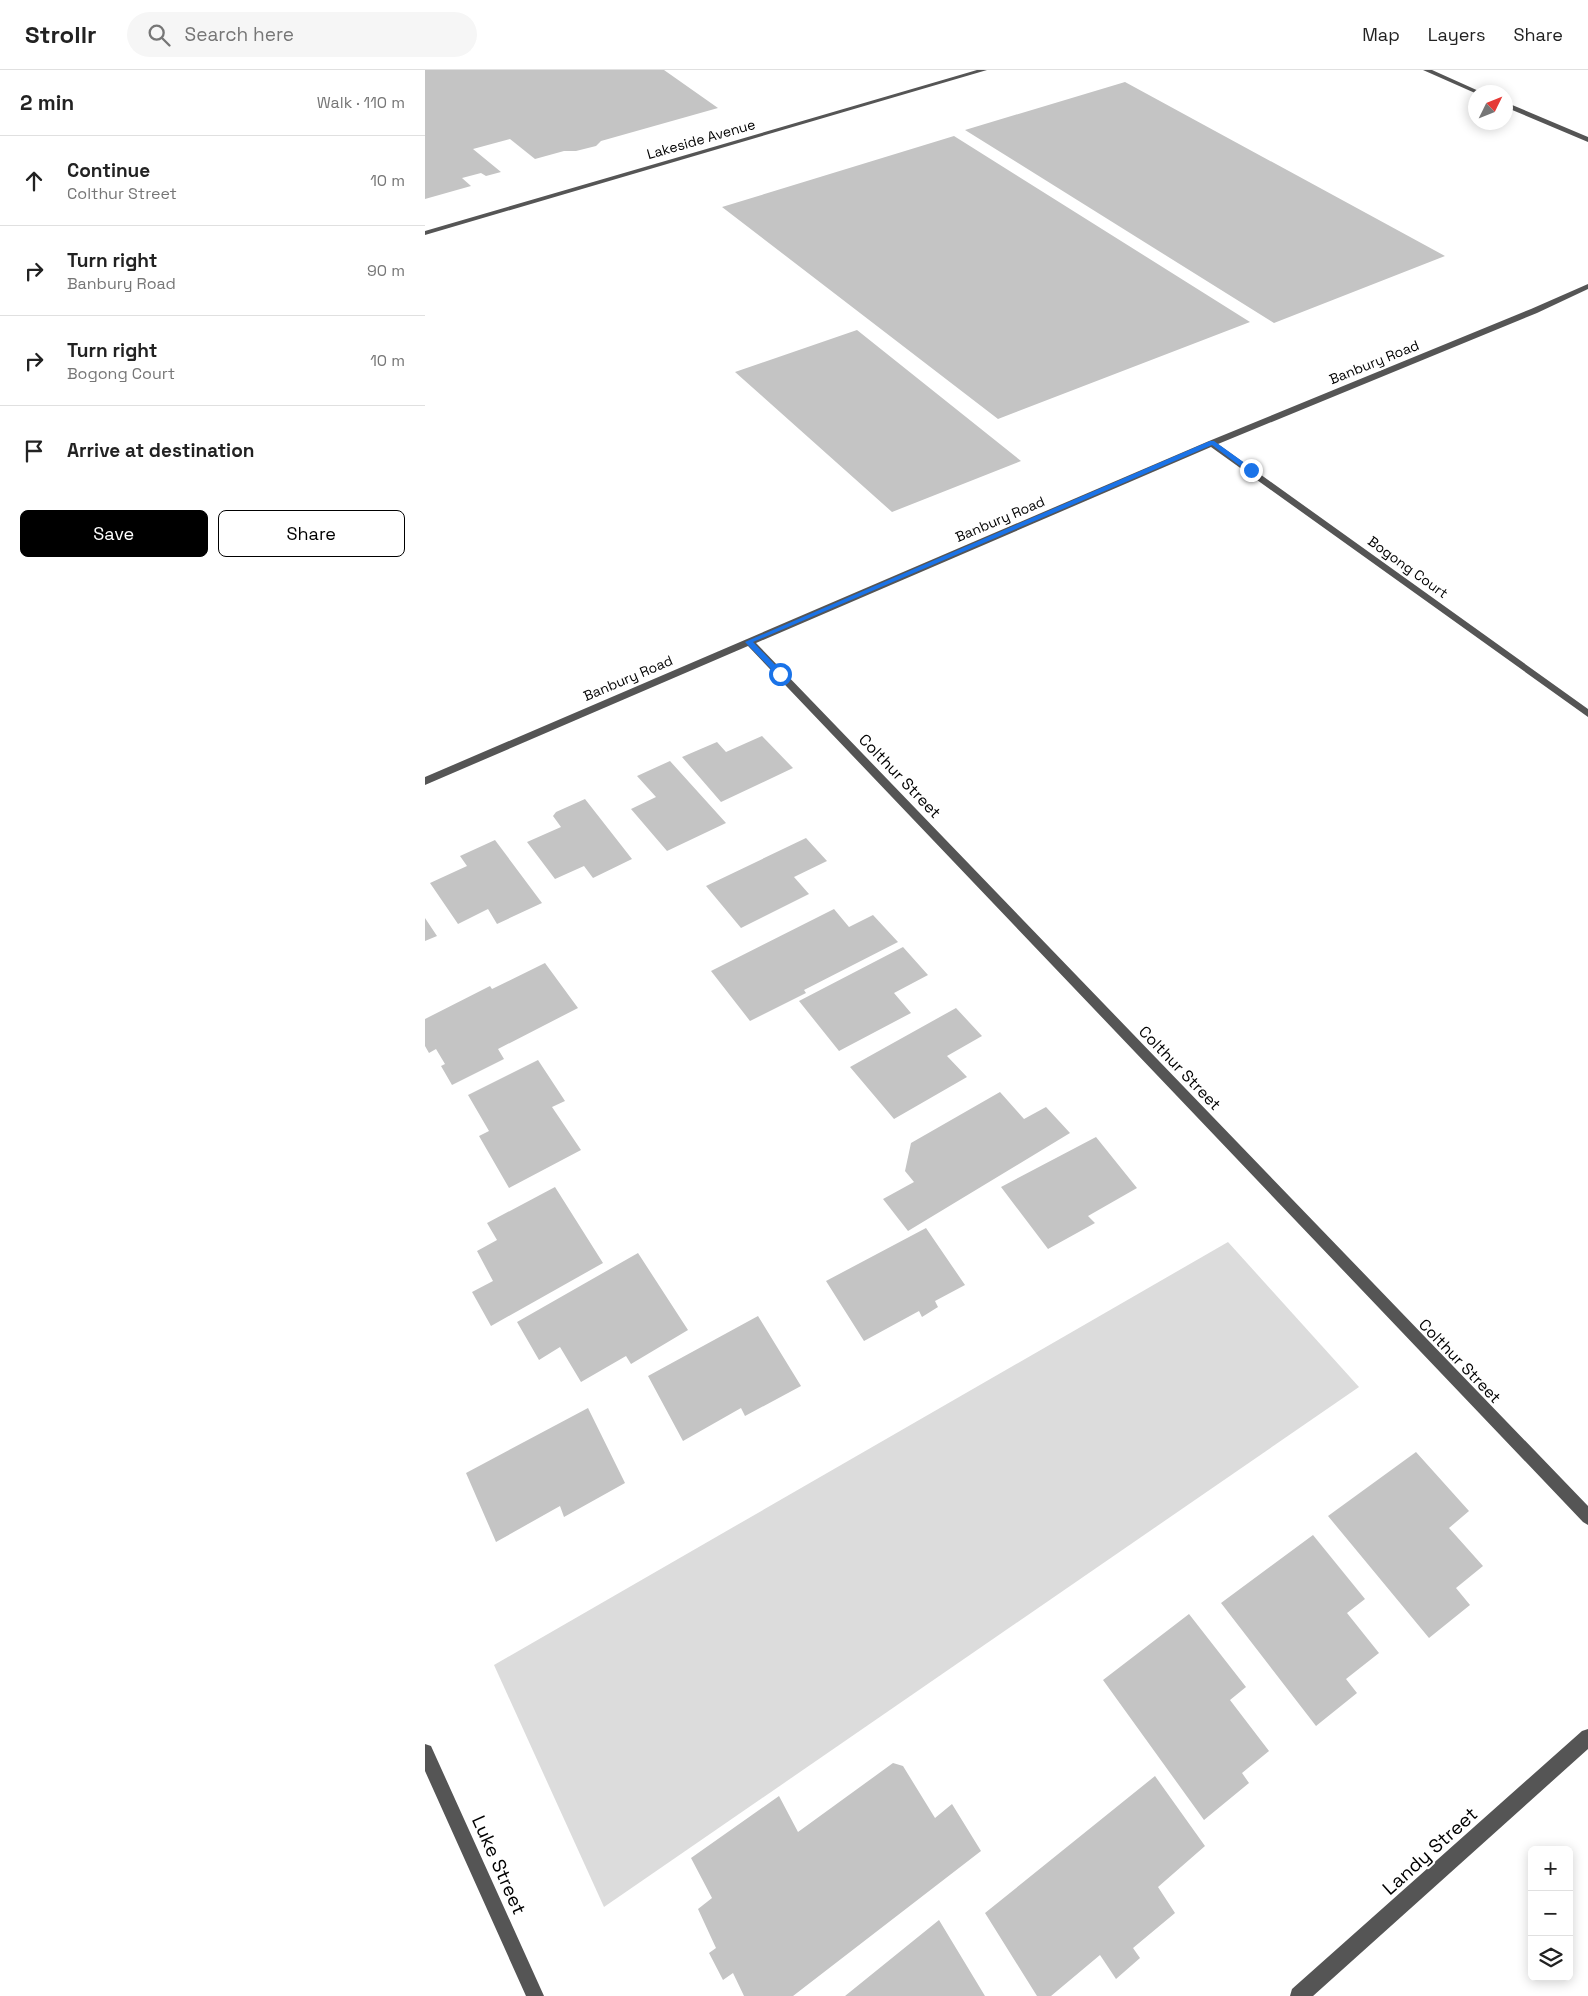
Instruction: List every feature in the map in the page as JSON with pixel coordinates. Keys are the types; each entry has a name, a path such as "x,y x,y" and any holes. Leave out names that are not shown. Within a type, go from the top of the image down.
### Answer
{"street":[{"name":"Lakeside Avenue","path":"425,233 984,70"},
{"path":"1426,70 1468,87"},
{"path":"1513,107 1588,140"},
{"name":"Banbury Road","path":"425,781 1212,443 1534,312 1588,286"},
{"name":"Bogong Court","path":"1212,443 1588,714"},
{"name":"Colthur Street","path":"749,642 1588,1517"},
{"name":"Landy Street","path":"1299,1996 1588,1737"},
{"name":"Luke Street","path":"425,1752 535,1996"}],"shaded area":[{"path":"1228,1242 1359,1387 604,1907 494,1665"}],"building":[{"path":"425,70 664,70 718,108 601,141 596,146 576,151 564,151 535,159 510,139 473,149 501,172 486,176 481,173 462,178 471,186 425,199"},
{"path":"1125,82 1445,256 1274,323 965,130"},
{"path":"954,136 1250,322 998,419 722,207"},
{"path":"857,330 1021,461 892,512 735,372"},
{"path":"762,736 793,768 721,802 682,757 717,742 726,752"},
{"path":"670,761 726,823 667,851 631,809 656,797 637,776"},
{"path":"585,799 632,859 593,878 584,866 555,879 527,842 561,827 553,816 556,812"},
{"path":"806,838 827,861 794,877 809,894 741,928 706,886"},
{"path":"495,840 542,903 497,924 488,909 458,924 430,883 467,866 460,856"},
{"path":"834,909 849,927 873,915 898,942 804,990 806,993 750,1021 711,971"},
{"path":"425,918 437,936 425,941"},
{"path":"903,947 928,975 894,993 911,1013 839,1051 799,1001"},
{"path":"545,963 578,1008 498,1049 504,1059 452,1085 441,1066 445,1064 436,1049 429,1053 425,1046 425,1019 490,986 492,989"},
{"path":"956,1008 982,1036 947,1056 967,1077 894,1119 850,1067"},
{"path":"538,1060 565,1101 552,1107 581,1150 509,1188 479,1136 489,1131 468,1095"},
{"path":"1000,1092 1024,1119 1046,1107 1070,1133 908,1231 883,1199 914,1182 905,1171 911,1143"},
{"path":"1096,1137 1137,1188 1088,1216 1095,1223 1048,1249 1001,1187"},
{"path":"555,1187 603,1263 491,1326 472,1292 493,1281 477,1251 497,1240 487,1223"},
{"path":"926,1228 965,1285 935,1301 938,1307 922,1317 919,1311 864,1341 826,1281"},
{"path":"638,1253 688,1330 631,1364 626,1356 581,1382 560,1347 539,1360 517,1322"},
{"path":"758,1316 801,1386 745,1416 741,1408 683,1441 648,1376"},
{"path":"588,1408 625,1483 564,1517 560,1506 496,1542 466,1473"},
{"path":"1416,1452 1469,1511 1449,1528 1483,1566 1456,1588 1470,1605 1429,1638 1328,1516"},
{"path":"1313,1535 1365,1599 1347,1613 1379,1653 1346,1679 1357,1693 1316,1726 1221,1603"},
{"path":"1189,1614 1246,1687 1230,1700 1269,1751 1242,1773 1249,1783 1204,1820 1103,1680"},
{"path":"893,1763 903,1766 935,1818 952,1804 981,1851 793,1996 744,1996 733,1973 723,1980 709,1953 716,1948 698,1909 712,1898 691,1858 779,1796 798,1832"},
{"path":"1155,1776 1205,1846 1158,1887 1175,1913 1133,1948 1140,1958 1116,1979 1100,1955 1051,1996 1037,1996 985,1913"},
{"path":"939,1920 985,1996 845,1996"}],"route":[{"path":"780,674 749,642 1212,443 1251,470"}]}
